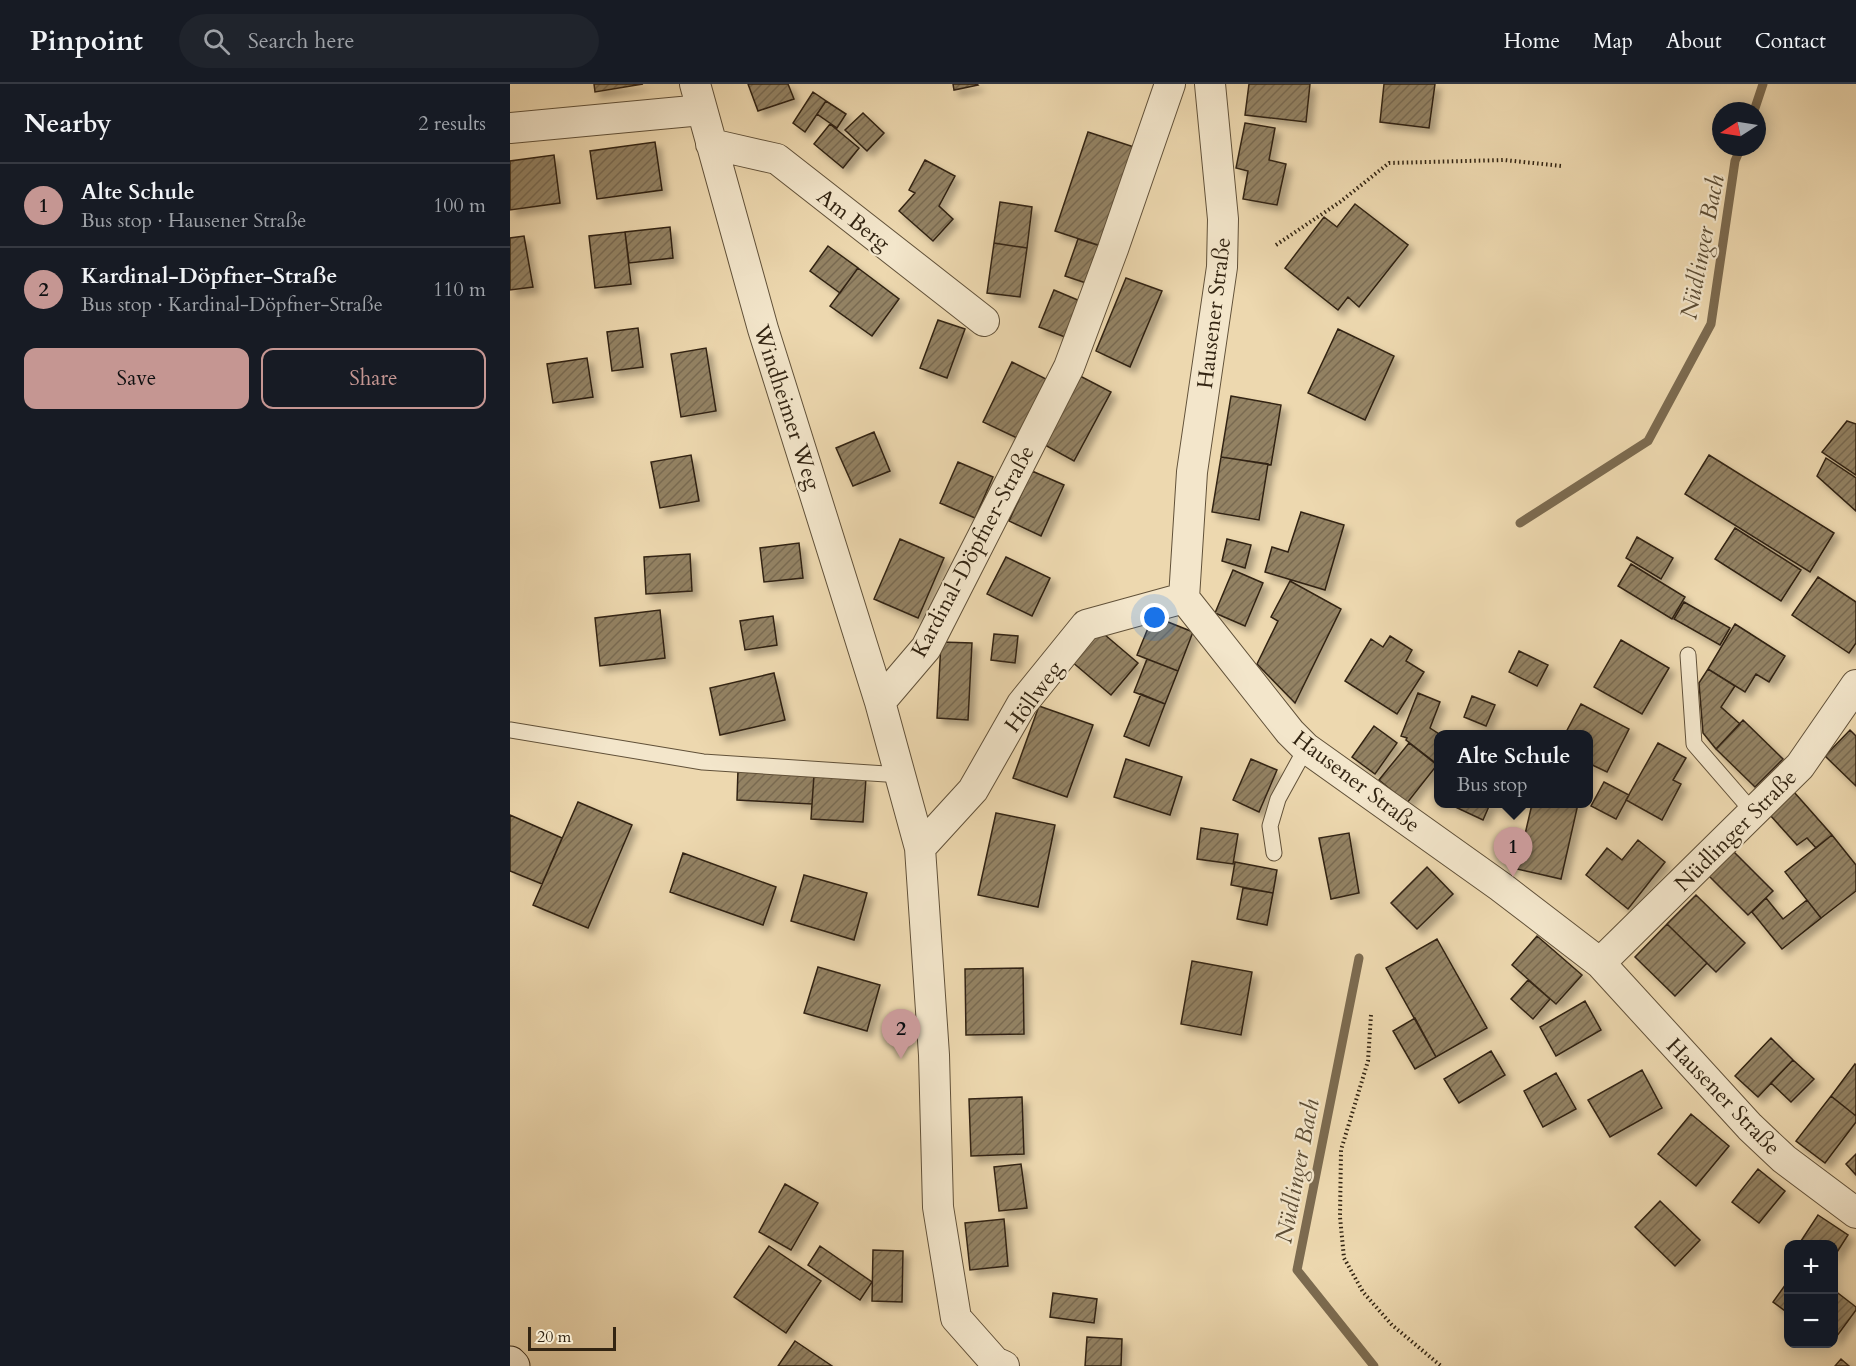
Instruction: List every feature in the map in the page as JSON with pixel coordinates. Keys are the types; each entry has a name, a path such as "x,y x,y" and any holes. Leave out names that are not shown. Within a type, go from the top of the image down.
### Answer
{"street":[{"name":"Kardinal-Döpfner-Straße","path":"880,702 926,648 1069,367 1170,84"},
{"name":"Hausener Straße","path":"1210,84 1223,219 1222,267 1192,472 1184,598 1290,732 1306,748 1501,887 1600,963 1750,1127 1784,1159 1856,1213"},
{"name":"Windheimer Weg","path":"510,128 698,97 762,329 880,702"},
{"name":"Am Berg","path":"711,144 777,159 984,321"},
{"name":"Höllweg","path":"920,848 973,790 1022,704 1086,625 1184,598"},
{"name":"Nüdlinger Straße","path":"1600,963 1800,766 1856,685"},
{"path":"880,702 920,848 934,1055 938,1207 956,1318 995,1362 1004,1366"}],"lane":[{"path":"1688,655 1694,744 1753,812"},
{"path":"510,730 703,762 886,774 898,771"},
{"path":"1274,854 1270,826 1278,798 1306,748"}],"path":[{"path":"1276,245 1340,202 1389,163 1504,160 1562,165"},
{"path":"1371,1016 1368,1061 1341,1150 1340,1217 1344,1258 1363,1292 1392,1325 1441,1366"}],"building":[{"path":"594,84 643,84 595,92"},
{"path":"748,84 788,84 794,99 758,111"},
{"path":"953,84 977,84 978,85 954,90"},
{"path":"1249,84 1310,84 1306,122 1245,115"},
{"path":"1384,84 1435,84 1429,128 1380,122"},
{"path":"813,92 826,101 805,132 793,123"},
{"path":"826,101 846,114 837,128 817,114"},
{"path":"863,113 884,133 867,151 845,130"},
{"path":"1245,123 1275,128 1269,160 1286,164 1277,205 1243,199 1248,171 1236,168"},
{"path":"830,124 859,148 843,168 814,144"},
{"path":"1088,132 1137,148 1104,247 1055,231"},
{"path":"655,142 662,190 597,199 590,151"},
{"path":"554,155 560,203 510,210 510,161"},
{"path":"925,160 955,176 939,206 953,219 933,241 899,211 915,193 909,190"},
{"path":"1000,202 1032,207 1027,248 994,243"},
{"path":"1355,204 1408,245 1359,307 1348,297 1338,310 1285,268 1324,217 1337,227"},
{"path":"670,227 673,258 629,263 625,232"},
{"path":"625,232 631,284 595,288 589,236"},
{"path":"524,236 533,287 510,290 510,238"},
{"path":"1078,239 1104,247 1092,285 1065,276"},
{"path":"994,243 1027,248 1020,297 987,293"},
{"path":"828,246 858,268 840,293 810,271"},
{"path":"858,268 899,299 872,336 830,306"},
{"path":"1126,278 1162,291 1130,367 1096,351"},
{"path":"1054,290 1080,301 1065,337 1039,327"},
{"path":"938,320 965,329 947,378 920,368"},
{"path":"638,328 643,367 612,371 607,332"},
{"path":"1338,329 1394,356 1365,420 1308,393"},
{"path":"706,348 716,411 681,417 671,354"},
{"path":"587,358 593,397 553,403 547,364"},
{"path":"1012,362 1046,379 1017,438 983,422"},
{"path":"1080,376 1111,392 1074,461 1043,444"},
{"path":"1231,396 1281,405 1271,465 1221,457"},
{"path":"1847,421 1856,424 1856,475 1822,452"},
{"path":"874,432 890,471 853,486 836,448"},
{"path":"691,455 699,501 660,508 651,462"},
{"path":"1709,455 1834,533 1810,572 1685,494"},
{"path":"1221,457 1268,464 1259,520 1212,512"},
{"path":"1826,458 1856,478 1856,511 1817,476"},
{"path":"958,462 993,477 975,518 940,503"},
{"path":"1032,471 1064,485 1041,536 1009,521"},
{"path":"1301,512 1344,525 1325,590 1265,572 1272,547 1288,552"},
{"path":"1735,528 1801,570 1781,601 1715,559"},
{"path":"1637,537 1673,558 1661,579 1626,558"},
{"path":"900,539 944,558 918,618 874,599"},
{"path":"1227,539 1251,545 1245,568 1222,561"},
{"path":"799,543 803,578 764,582 760,548"},
{"path":"690,554 692,591 646,594 644,557"},
{"path":"1006,557 1050,578 1032,616 987,594"},
{"path":"1631,564 1685,597 1672,619 1618,586"},
{"path":"1233,570 1263,583 1245,626 1215,613"},
{"path":"1818,577 1856,602 1856,643 1849,653 1792,615"},
{"path":"1290,581 1341,609 1295,703 1257,664 1278,621 1271,617"},
{"path":"1684,602 1730,628 1720,645 1674,619"},
{"path":"660,610 665,658 600,666 595,618"},
{"path":"773,616 777,645 745,650 740,621"},
{"path":"1153,616 1193,632 1178,671 1137,655"},
{"path":"1735,624 1785,656 1769,682 1756,674 1745,692 1708,669"},
{"path":"1098,629 1138,663 1111,695 1071,661"},
{"path":"994,634 1018,636 1015,663 991,660"},
{"path":"1390,636 1412,650 1406,661 1424,672 1397,714 1345,681 1371,639 1383,647"},
{"path":"1621,640 1669,668 1642,714 1594,687"},
{"path":"941,642 972,643 968,720 937,718"},
{"path":"1519,651 1548,665 1537,686 1509,672"},
{"path":"1147,659 1178,671 1165,704 1134,692"},
{"path":"1708,669 1735,686 1721,707 1740,724 1716,749 1703,733 1699,683"},
{"path":"774,673 785,720 720,735 710,688"},
{"path":"1418,693 1440,702 1430,728 1434,731 1434,762 1406,740 1407,738 1401,736"},
{"path":"1141,694 1165,704 1149,746 1124,736"},
{"path":"1472,696 1495,705 1486,726 1464,717"},
{"path":"1581,704 1629,729 1607,772 1593,765 1593,730 1567,730"},
{"path":"1039,706 1093,725 1067,797 1013,778"},
{"path":"1743,720 1783,759 1755,787 1716,749"},
{"path":"1374,726 1397,743 1375,774 1352,757"},
{"path":"1850,730 1856,736 1856,786 1825,756"},
{"path":"1409,743 1434,763 1434,769 1407,803 1379,780"},
{"path":"1658,743 1686,758 1673,780 1681,784 1662,820 1626,800"},
{"path":"1126,759 1182,777 1170,815 1114,797"},
{"path":"1251,759 1277,770 1259,812 1233,800"},
{"path":"738,770 814,775 812,804 737,800"},
{"path":"814,775 866,778 863,822 811,819"},
{"path":"1604,782 1629,795 1616,819 1593,807 1593,802"},
{"path":"1794,792 1832,835 1816,848 1807,838 1797,845 1770,815"},
{"path":"578,802 632,825 588,928 533,905"},
{"path":"1457,808 1488,808 1483,820"},
{"path":"1531,808 1577,808 1561,879 1517,869"},
{"path":"996,813 1055,825 1038,907 978,895"},
{"path":"510,815 562,838 542,884 510,871"},
{"path":"1201,828 1238,834 1233,864 1197,859"},
{"path":"1349,833 1359,893 1331,899 1319,838"},
{"path":"1832,835 1856,865 1856,891 1821,918 1785,872"},
{"path":"1638,840 1665,862 1628,909 1586,875 1607,848 1622,860"},
{"path":"1732,850 1773,891 1748,915 1708,875"},
{"path":"683,853 776,887 763,925 670,892"},
{"path":"1235,862 1277,870 1273,893 1231,885"},
{"path":"1427,867 1453,894 1417,929 1391,903"},
{"path":"804,875 867,893 854,940 791,921"},
{"path":"1243,888 1273,893 1267,925 1237,919"},
{"path":"1696,895 1745,943 1716,972 1667,924"},
{"path":"1766,898 1783,919 1807,900 1821,918 1782,949 1752,912"},
{"path":"1667,924 1707,963 1675,996 1635,957"},
{"path":"1537,936 1582,975 1556,1004 1512,965"},
{"path":"1437,939 1487,1028 1436,1057 1386,968"},
{"path":"1192,961 1252,972 1241,1035 1181,1024"},
{"path":"818,967 880,985 867,1031 804,1013"},
{"path":"1023,968 1024,1034 966,1035 965,969"},
{"path":"1528,980 1550,999 1533,1019 1511,999"},
{"path":"1585,1001 1601,1030 1556,1056 1540,1027"},
{"path":"1415,1018 1436,1057 1415,1069 1393,1031"},
{"path":"1771,1038 1793,1060 1758,1097 1735,1076"},
{"path":"1491,1051 1505,1075 1459,1103 1444,1079"},
{"path":"1793,1060 1814,1079 1791,1102 1771,1083"},
{"path":"1856,1065 1856,1116 1831,1096"},
{"path":"1642,1070 1662,1108 1610,1137 1588,1100"},
{"path":"1556,1073 1576,1109 1543,1127 1524,1091"},
{"path":"1831,1096 1856,1116 1856,1122 1825,1163 1796,1141"},
{"path":"1022,1097 1024,1154 971,1156 969,1099"},
{"path":"1691,1114 1729,1146 1696,1186 1658,1154"},
{"path":"1856,1154 1856,1175 1846,1164"},
{"path":"1021,1164 1027,1208 999,1211 994,1167"},
{"path":"1758,1169 1785,1191 1759,1223 1732,1202"},
{"path":"785,1184 818,1203 791,1250 759,1232"},
{"path":"1660,1201 1700,1240 1675,1266 1635,1227"},
{"path":"1818,1215 1848,1235 1838,1251 1838,1240 1802,1240"},
{"path":"1004,1219 1008,1266 970,1270 965,1223"},
{"path":"769,1246 821,1281 786,1333 734,1297"},
{"path":"820,1246 872,1282 860,1300 808,1265"},
{"path":"873,1250 903,1251 902,1302 872,1301"},
{"path":"1784,1287 1784,1310 1773,1302"},
{"path":"1053,1293 1097,1299 1094,1323 1050,1317"},
{"path":"1838,1293 1856,1307 1838,1335"},
{"path":"1087,1337 1122,1339 1121,1366 1085,1366"},
{"path":"795,1341 832,1366 778,1366"},
{"path":"1841,1359 1849,1366 1835,1366"}],"waterway":[{"name":"Nüdlinger Bach","path":"1757,102 1763,84"},
{"name":"Nüdlinger Bach","path":"1520,523 1648,441 1711,324 1737,156"},
{"name":"Nüdlinger Bach","path":"1359,958 1297,1270 1374,1366"}],"place":[{"name":"Alte Schule","path":"1513,877"},
{"name":"Kardinal-Döpfner-Straße","path":"901,1059"}]}
